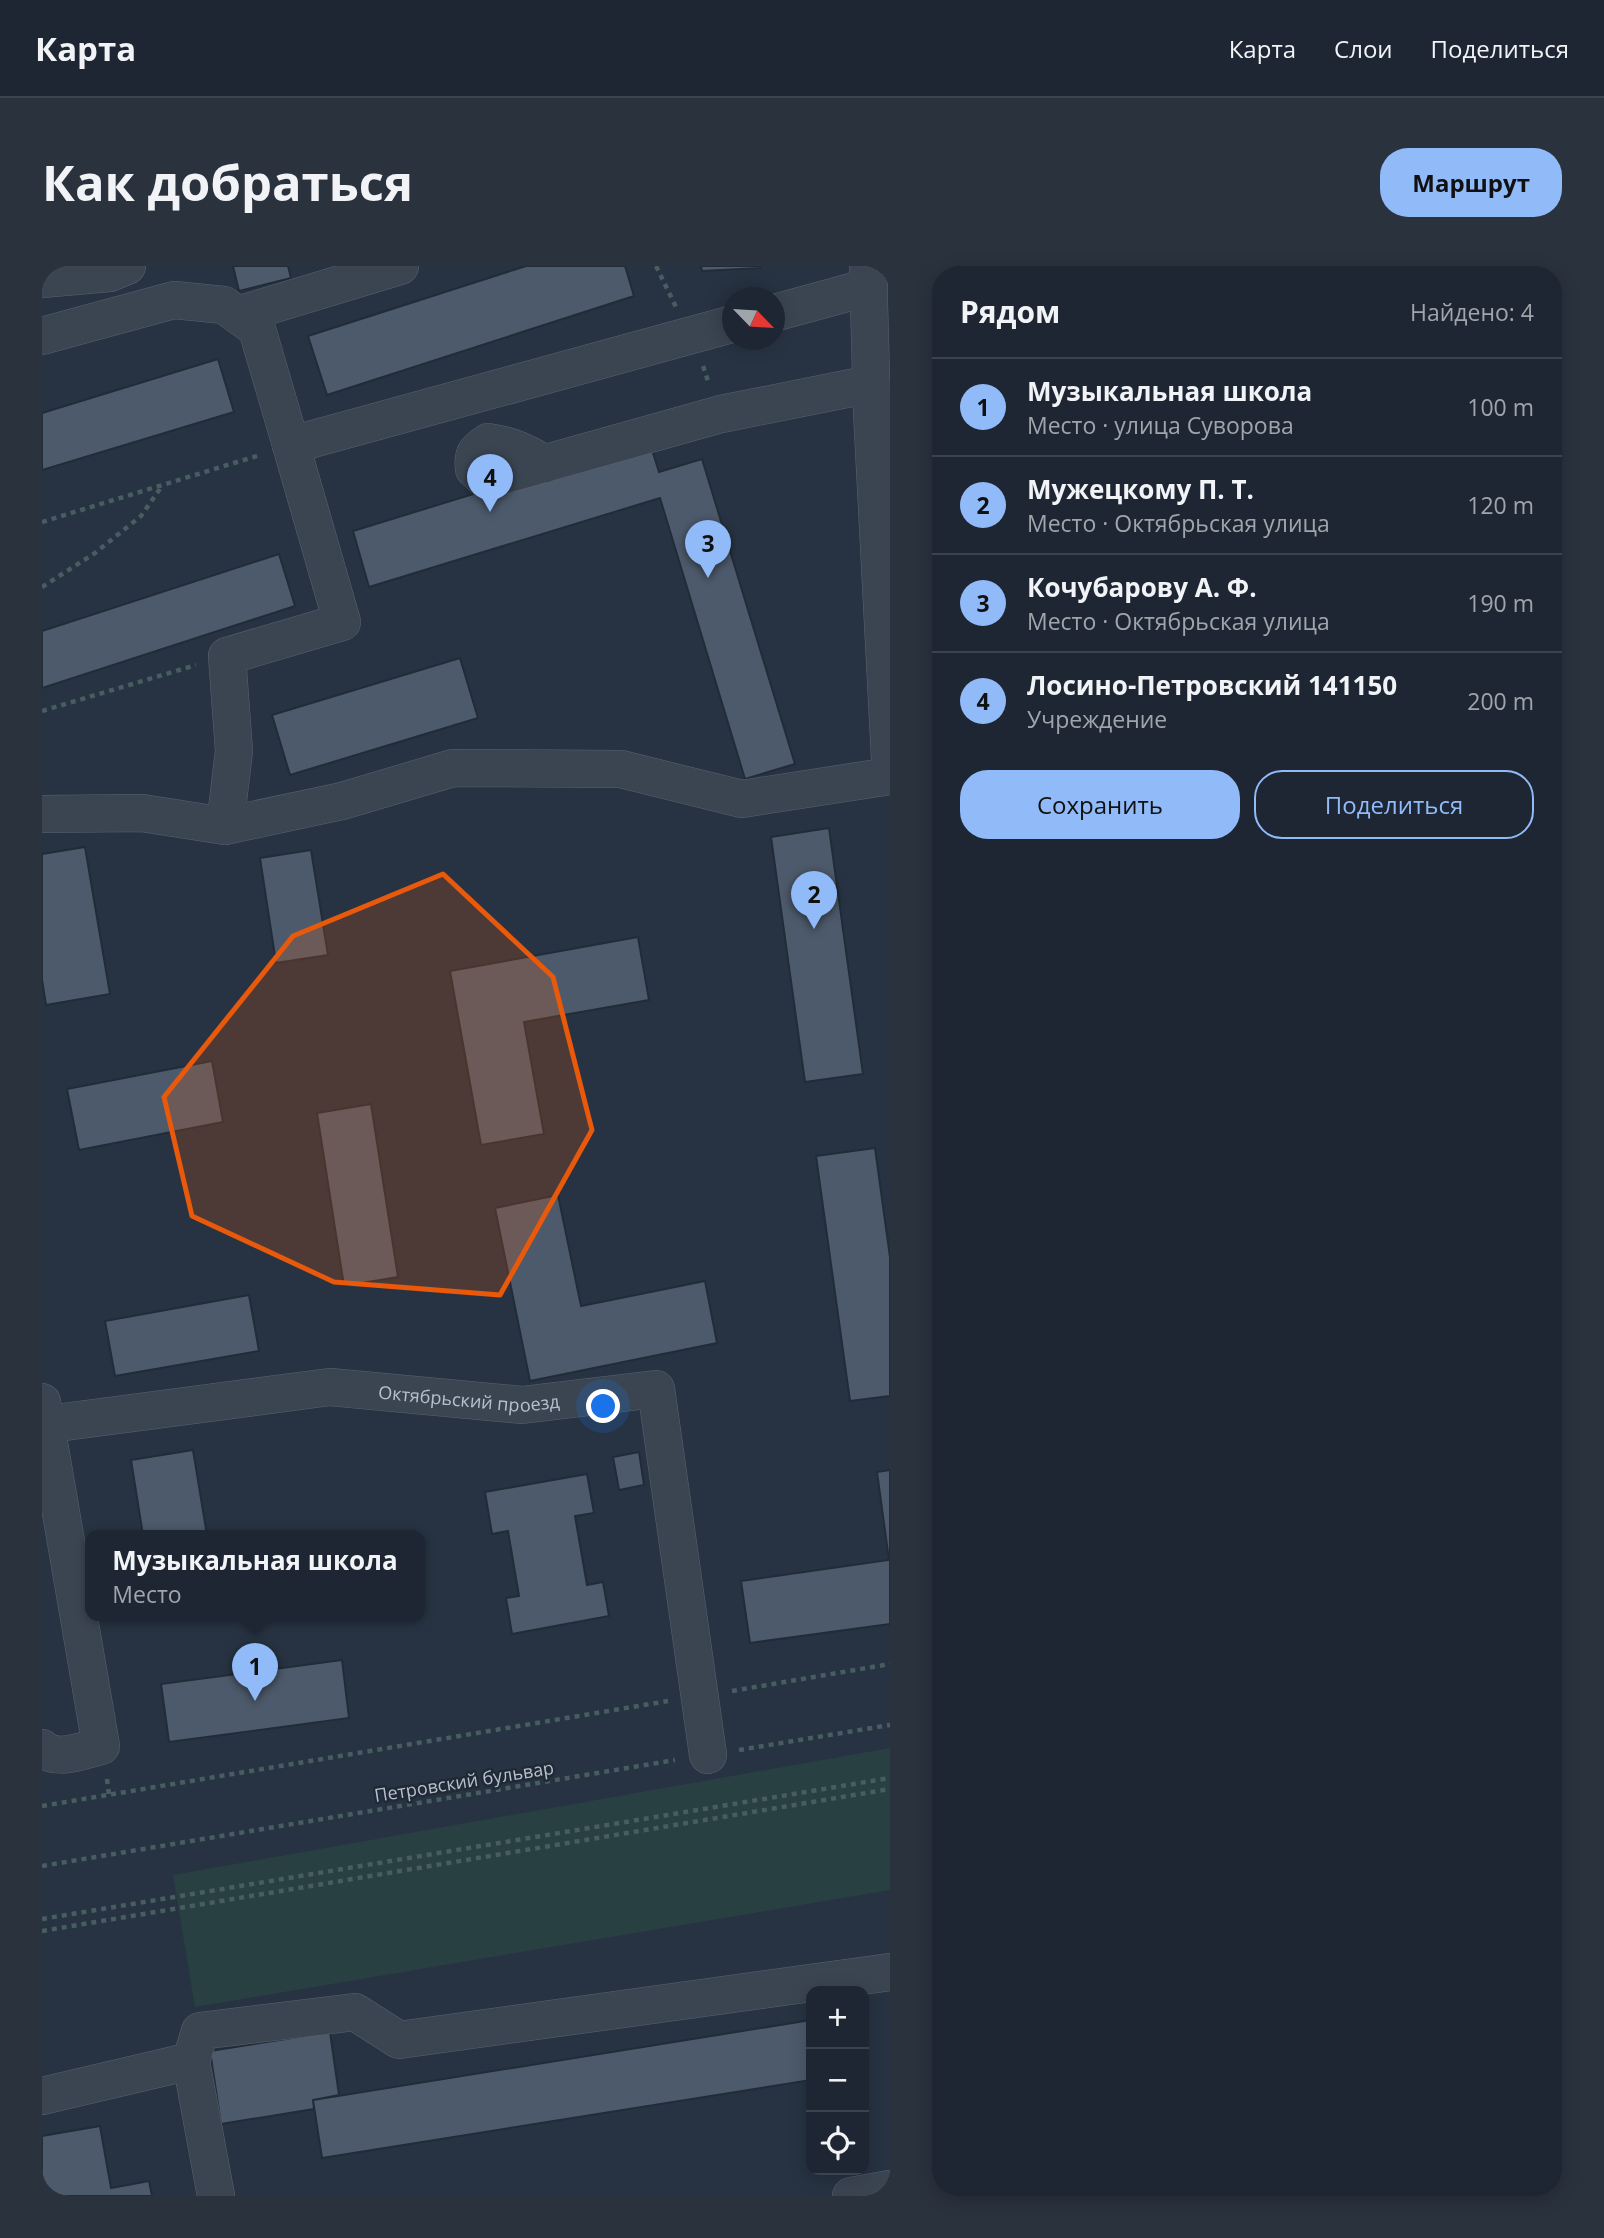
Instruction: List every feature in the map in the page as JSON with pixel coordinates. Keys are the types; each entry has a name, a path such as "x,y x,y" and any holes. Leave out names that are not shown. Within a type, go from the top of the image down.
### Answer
{"street":[{"path":"42,279 110,273 127,266"},
{"path":"238,315 400,266"},
{"path":"785,309 869,276 871,384 890,759"},
{"path":"42,336 174,300 224,305 257,328 342,622 227,656 234,751 226,826"},
{"path":"291,445 722,327"},
{"path":"545,464 721,414 871,384"},
{"path":"42,814 142,813 226,826 342,801 453,768 621,769 742,799 890,776"},
{"name":"Октябрьский проезд","path":"43,1417 330,1387 522,1405 656,1389 708,1755"},
{"path":"42,1748 55,1755 101,1746 43,1417"},
{"path":"216,2196 191,2061 200,2031 355,2012 399,2040 890,1972"},
{"path":"42,2096 191,2061"},
{"path":"851,2196 890,2189"}],"path":[{"path":"656,266 691,335 721,414"},
{"path":"42,522 291,445"},
{"path":"42,587 95,553 141,516 163,485"},
{"path":"42,711 227,656"},
{"path":"42,1806 890,1664"},
{"name":"Петровский бульвар","path":"42,1866 890,1725"},
{"path":"42,1919 890,1778"},
{"path":"42,1931 890,1789"}],"highlighted area":[{"path":"443,874 553,977 592,1130 500,1295 334,1282 192,1216 164,1097 293,936"}],"green space":[{"path":"890,1748 890,1890 195,2007 173,1875"}],"building":[{"path":"233,266 288,266 291,278 239,291"},
{"path":"526,266 625,266 634,296 327,395 308,336"},
{"path":"701,266 760,266 760,268 702,271"},
{"path":"218,359 234,412 42,470 42,413"},
{"path":"649,440 659,472 702,459 795,764 745,779 660,498 369,587 353,531"},
{"path":"279,554 295,606 42,688 42,631"},
{"path":"460,658 478,718 290,775 272,715"},
{"path":"829,828 863,1074 805,1082 771,837"},
{"path":"85,847 110,994 46,1005 42,980 42,854"},
{"path":"311,850 328,955 276,963 260,858"},
{"path":"638,937 649,1000 524,1022 544,1134 481,1145 450,971"},
{"path":"212,1061 223,1122 79,1150 67,1089"},
{"path":"371,1104 398,1277 344,1286 317,1113"},
{"path":"875,1148 890,1257 890,1396 850,1401 816,1156"},
{"path":"558,1195 581,1306 705,1281 717,1343 530,1381 495,1208"},
{"path":"249,1295 259,1351 115,1376 105,1321"},
{"path":"193,1450 206,1530 142,1530 131,1460"},
{"path":"639,1452 644,1485 619,1490 613,1457"},
{"path":"890,1470 890,1624 750,1643 741,1581 889,1560 877,1472"},
{"path":"587,1474 594,1513 575,1516 587,1585 603,1582 609,1616 512,1634 506,1598 519,1596 508,1531 492,1534 485,1492"},
{"path":"342,1660 349,1718 169,1742 161,1684"},
{"path":"806,2021 806,2081 322,2158 313,2100"},
{"path":"330,2032 339,2095 313,2100 314,2109 221,2124 210,2051"},
{"path":"100,2126 111,2188 149,2181 152,2196 42,2196 42,2136"}],"place":[{"name":"Лосино-Петровский 141150","path":"490,512"},
{"name":"Кочубарову А. Ф.","path":"708,578"},
{"name":"Мужецкому П. Т.","path":"814,929"},
{"name":"Музыкальная школа","path":"255,1701"}]}
